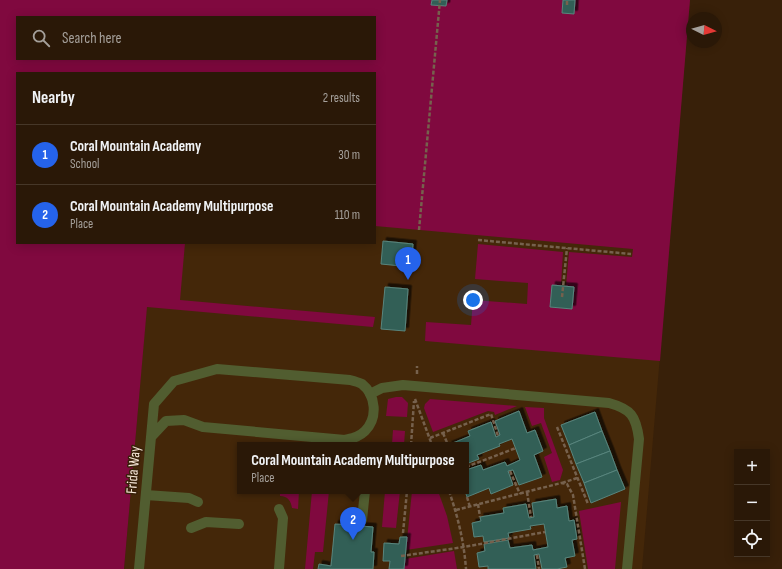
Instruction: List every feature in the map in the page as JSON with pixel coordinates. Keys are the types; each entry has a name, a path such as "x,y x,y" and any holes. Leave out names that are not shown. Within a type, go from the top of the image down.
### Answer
{"lane":[{"name":"Frida Way","path":"139,569 154,404 174,381 218,369 350,380 361,384 370,394"},
{"path":"151,437 166,421 184,420 203,427 358,441 371,423 374,412 373,401 370,394 382,388 403,385 609,403 622,407 631,415 637,425 639,439 627,569"},
{"path":"362,520 365,494"},
{"path":"146,495 189,498 198,502"},
{"path":"279,569 283,518 280,509"},
{"path":"191,528 206,522 239,524"}],"path":[{"path":"419,230 440,0"},
{"path":"566,5 567,0"},
{"path":"478,240 631,254"},
{"path":"562,297 567,248"},
{"path":"411,442 415,398 431,442"},
{"path":"430,438 491,414 498,436"},
{"path":"557,427 588,504"},
{"path":"443,433 447,442"},
{"path":"469,466 516,448"},
{"path":"510,471 520,494"},
{"path":"456,510 577,478"},
{"path":"562,483 567,484 573,495 585,569"},
{"path":"527,492 531,517"},
{"path":"403,533 406,494"},
{"path":"450,494 456,510 464,547 466,569"},
{"path":"467,497 470,507"},
{"path":"478,504 480,517"},
{"path":"401,556 464,547 546,532"},
{"path":"537,554 539,569"}],"shaded area":[{"path":"0,0 690,0 689,12 686,12 686,48 660,361 425,341 426,322 471,325 473,300 527,304 528,283 475,279 478,244 563,252 561,285 552,285 550,307 572,309 574,287 566,286 569,252 632,257 633,249 376,226 376,72 16,72 16,244 185,244 180,300 375,317 373,327 147,307 124,569 0,569"},
{"path":"690,0 689,12 686,12 686,47 642,569 124,569 152,244 376,244 376,17"},
{"path":"402,397 408,403 407,417 386,416 388,399"},
{"path":"430,399 517,406 495,415 494,412 488,411 433,432 424,408 425,404"},
{"path":"525,407 544,408 544,418 563,470 560,480 552,482 544,457 552,453 541,423 532,426"},
{"path":"393,430 405,431 404,442 392,442"},
{"path":"280,494 299,494 298,509 292,508 289,499 280,496"},
{"path":"312,494 329,494 323,552 315,552 313,569 305,569"},
{"path":"385,494 400,494 396,528 382,527"},
{"path":"412,494 439,494 447,516 453,543 406,550"},
{"path":"621,502 615,569 588,569 579,511"},
{"path":"454,551 457,569 404,569 405,559"}],"building":[{"path":"432,0 447,0 446,6 431,5"},
{"path":"563,0 575,0 574,14 562,13"},
{"path":"383,241 413,244 411,267 381,264"},
{"path":"552,285 574,287 572,309 550,307"},
{"path":"385,287 408,289 405,331 381,329"},
{"path":"519,411 527,433 535,430 543,451 534,455 542,477 519,485 513,470 508,471 513,485 491,494 489,488 467,497 466,494 469,494 469,469 481,465 483,470 505,462 507,466 520,460 512,439 499,444 500,446 477,455 479,459 469,463 469,442 455,442 470,436 468,431 491,422 496,437 500,435 495,421"},
{"path":"595,412 602,431 569,445 561,425"},
{"path":"602,431 610,451 576,464 569,445"},
{"path":"610,451 617,470 584,483 576,464"},
{"path":"617,470 625,489 591,503 584,483"},
{"path":"556,499 557,508 567,506 569,521 574,520 577,539 572,540 575,556 565,558 567,567 542,569 539,554 534,555 536,569 488,569 488,566 479,567 477,553 485,551 484,544 508,540 510,548 532,545 533,550 548,547 544,524 530,526 531,529 508,533 509,538 484,542 483,536 474,537 472,523 481,521 480,517 504,513 503,508 526,504 529,518 534,517 532,503"},
{"path":"335,524 373,527 371,552 374,552 373,569 318,569 319,564 331,566"},
{"path":"400,537 407,537 404,569 389,569 390,561 383,561 384,543 399,544"}],"place":[{"name":"Coral Mountain Academy","path":"408,280"},
{"name":"Coral Mountain Academy Multipurpose","path":"353,540"}]}
